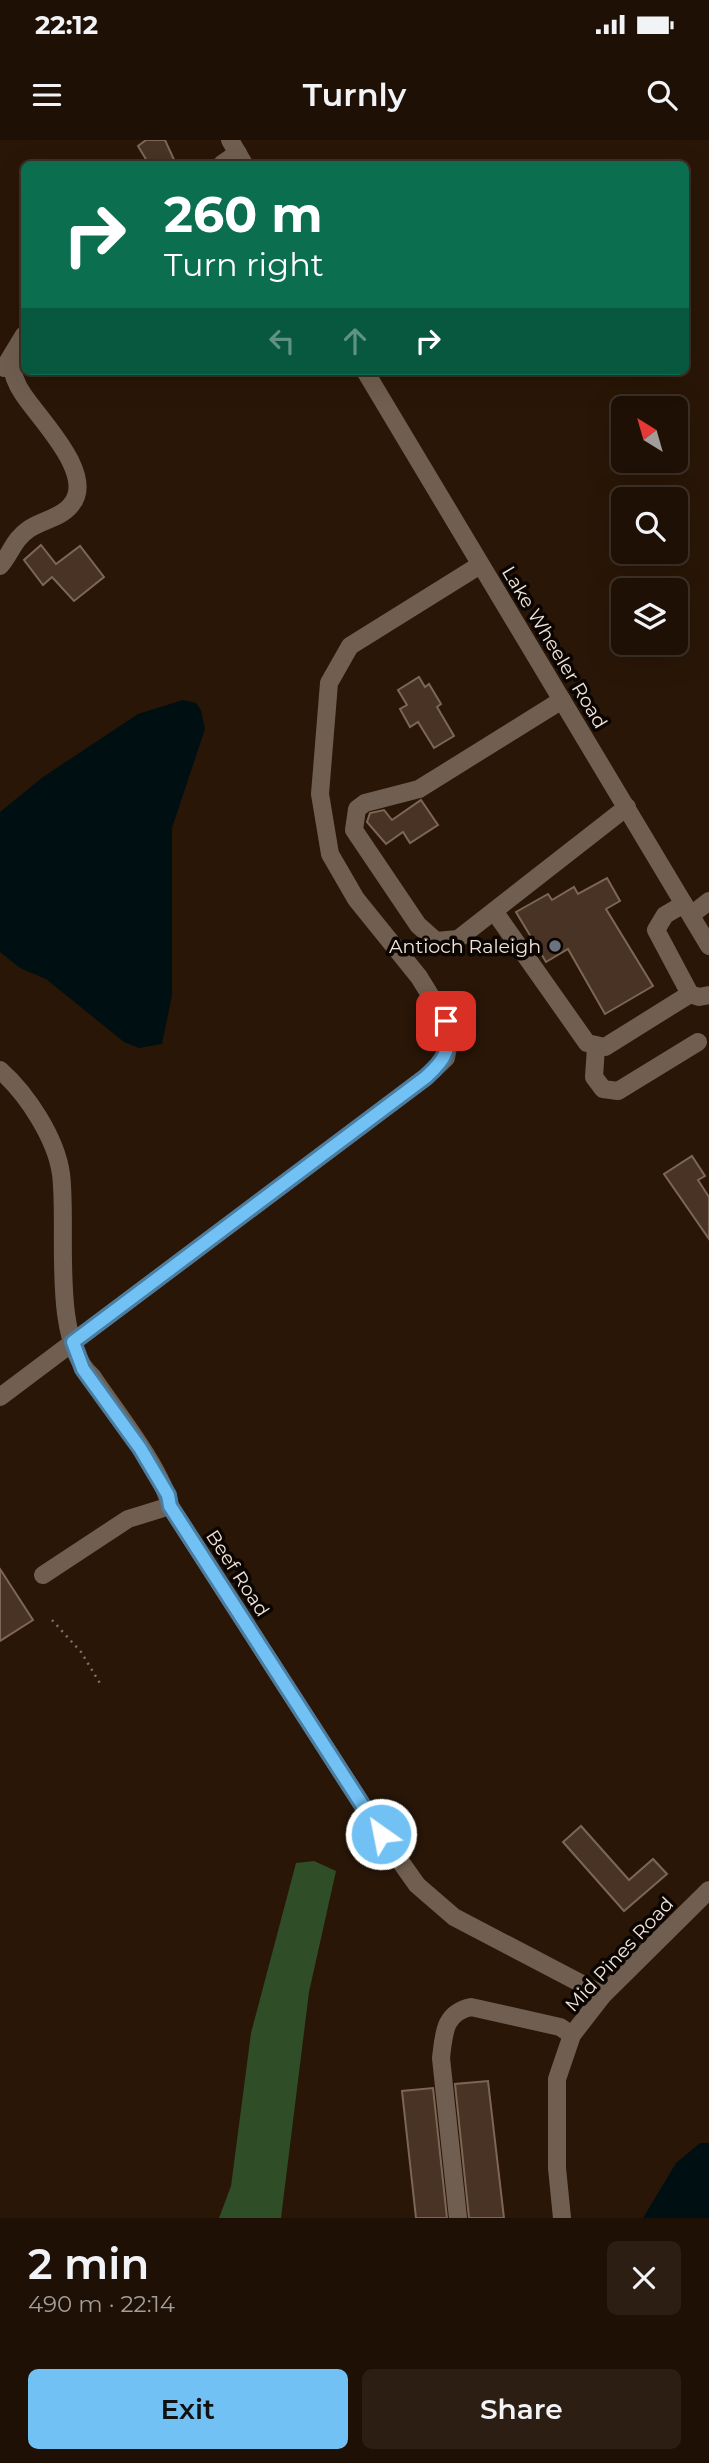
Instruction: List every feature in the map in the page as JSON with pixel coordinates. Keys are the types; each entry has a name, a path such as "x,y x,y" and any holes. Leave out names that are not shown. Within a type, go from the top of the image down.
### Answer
{"street":[{"path":"0,566 16,540 30,528 72,505 79,488 75,468 5,366 21,340"},
{"name":"Lake Wheeler Road","path":"367,375 709,946"},
{"path":"0,1397 426,1077 446,1058 450,1037 446,1021 419,977 356,899 330,855 320,794 329,683 350,646 480,565"},
{"path":"562,700 419,789 365,803 357,809 353,820 354,830 398,899 418,925 436,941 458,939 627,807"},
{"path":"709,901 665,915 656,930 690,993 699,997 709,995"},
{"path":"494,911 587,1043 596,1047 605,1047 690,993"},
{"path":"596,1047 594,1077 603,1089 618,1091 698,1042"},
{"name":"Beef Road","path":"0,1070 19,1086 40,1118 61,1172 64,1309 83,1369 140,1448 168,1495 170,1506 417,1885 454,1917 603,1995"},
{"path":"43,1575 128,1519 170,1506"},
{"name":"Mid Pines Road","path":"562,2218 557,2168 557,2079 572,2035 603,1995 709,1890"},
{"path":"458,2218 440,2058 444,2032 450,2017 457,2011 471,2007 560,2027 572,2035"}],"path":[{"path":"52,1620 81,1651 101,1685"}],"green space":[{"path":"314,1861 336,1871 309,1992 281,2218 219,2218 231,2186 251,2033 296,1863"}],"shaded area":[{"path":"183,700 196,703 201,710 205,729 172,828 172,995 162,1044 139,1048 124,1042 46,979 20,968 0,952 0,812 43,777 138,714"},
{"path":"700,2143 709,2143 709,2218 643,2218 676,2163"}],"building":[{"path":"146,140 165,140 175,161 147,161 138,146"},
{"path":"41,545 56,564 80,546 104,577 74,601 52,577 43,585 24,560"},
{"path":"419,677 425,687 429,684 441,704 437,707 454,736 434,748 418,722 410,727 400,709 407,705 398,690"},
{"path":"421,800 438,825 410,843 403,832 386,844 367,822 370,813 384,810 392,820"},
{"name":"Antioch Raleigh","path":"607,878 620,901 606,909 653,986 605,1014 568,949 546,962 516,912 548,894 552,900 574,887 578,894"},
{"path":"692,1156 705,1176 698,1180 709,1197 709,1239 664,1174"},
{"path":"0,1569 33,1620 0,1641"},
{"path":"581,1826 629,1880 653,1859 667,1874 624,1911 563,1842"},
{"path":"488,2081 504,2218 469,2218 455,2084"},
{"path":"433,2088 447,2218 416,2218 402,2091"}],"place":[{"name":"Antioch Raleigh","path":"555,946"}],"route":[{"path":"381,1834 170,1506 168,1495 140,1448 92,1376 83,1369 73,1342 426,1077 446,1058 450,1037 446,1021"}]}
